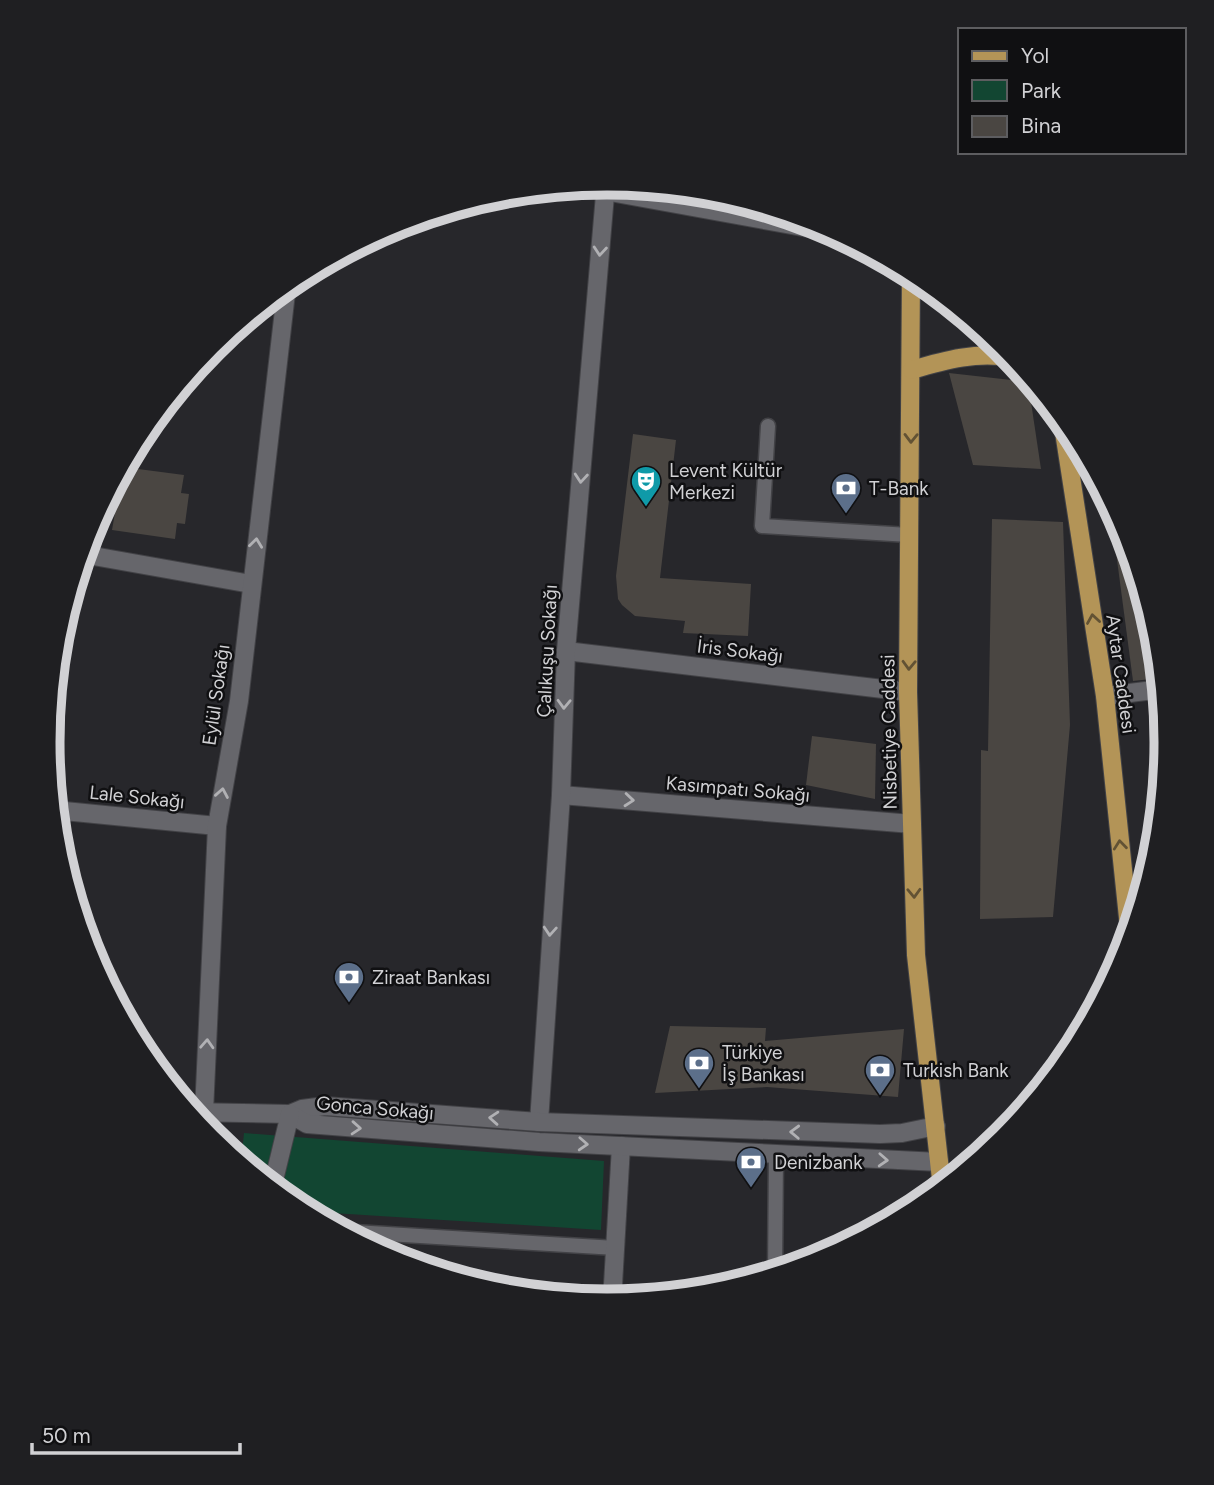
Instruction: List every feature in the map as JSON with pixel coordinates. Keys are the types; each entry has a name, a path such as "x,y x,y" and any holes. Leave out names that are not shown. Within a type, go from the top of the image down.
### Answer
{"main road":[{"name":"Nisbetiye Caddesi","path":"911,287 908,692 916,955 941,1176"},
{"path":"912,370 966,356 994,355"},
{"name":"Aytar Caddesi","path":"1066,444 1105,696 1127,911"}],"street":[{"name":"Çalıkuşu Sokağı","path":"539,1142 561,795 566,651 604,195"},
{"path":"660,198 767,219"},
{"name":"Eylül Sokağı","path":"197,1106 217,826 239,702 285,300"},
{"path":"93,556 251,584"},
{"name":"İris Sokağı","path":"566,651 908,692"},
{"path":"1105,696 1152,690"},
{"name":"Kasımpatı Sokağı","path":"561,795 912,824"},
{"name":"Lale Sokağı","path":"64,811 217,826"},
{"name":"Gonca Sokağı","path":"290,1114 302,1108 325,1106 539,1122 880,1134 902,1133 936,1126"},
{"path":"203,1112 290,1114 274,1177"},
{"name":"Gonca Sokağı","path":"290,1114 307,1124 539,1142 939,1162"},
{"path":"613,1290 621,1146"}],"lane":[{"path":"768,426 762,526 909,535"},
{"path":"775,1263 776,1154"},
{"path":"362,1232 616,1248"}],"green space":[{"path":"244,1133 604,1161 601,1230 326,1213 274,1177 242,1151"}],"building":[{"path":"949,373 1018,381 1030,396 1041,469 973,465"},
{"name":"Levent Kültür Merkezi","path":"633,434 676,440 660,578 751,584 748,636 683,633 685,621 635,616 618,599 616,576"},
{"path":"133,468 184,475 181,493 189,494 185,524 177,523 175,539 112,530 118,497"},
{"path":"992,519 1063,522 1070,725 1053,917 980,919 981,750 988,751"},
{"path":"1114,537 1136,601 1151,679 1133,681"},
{"path":"812,736 876,744 875,799 806,785"},
{"path":"670,1026 766,1028 765,1041 904,1029 898,1097 767,1087 655,1093"}],"place":[{"name":"Levent Kültür Merkezi","path":"646,508"},
{"name":"T-Bank","path":"846,515"},
{"name":"Ziraat Bankası","path":"349,1004"},
{"name":"Türkiye İş Bankası","path":"699,1090"},
{"name":"Turkish Bank","path":"880,1097"},
{"name":"Denizbank","path":"751,1189"}]}
